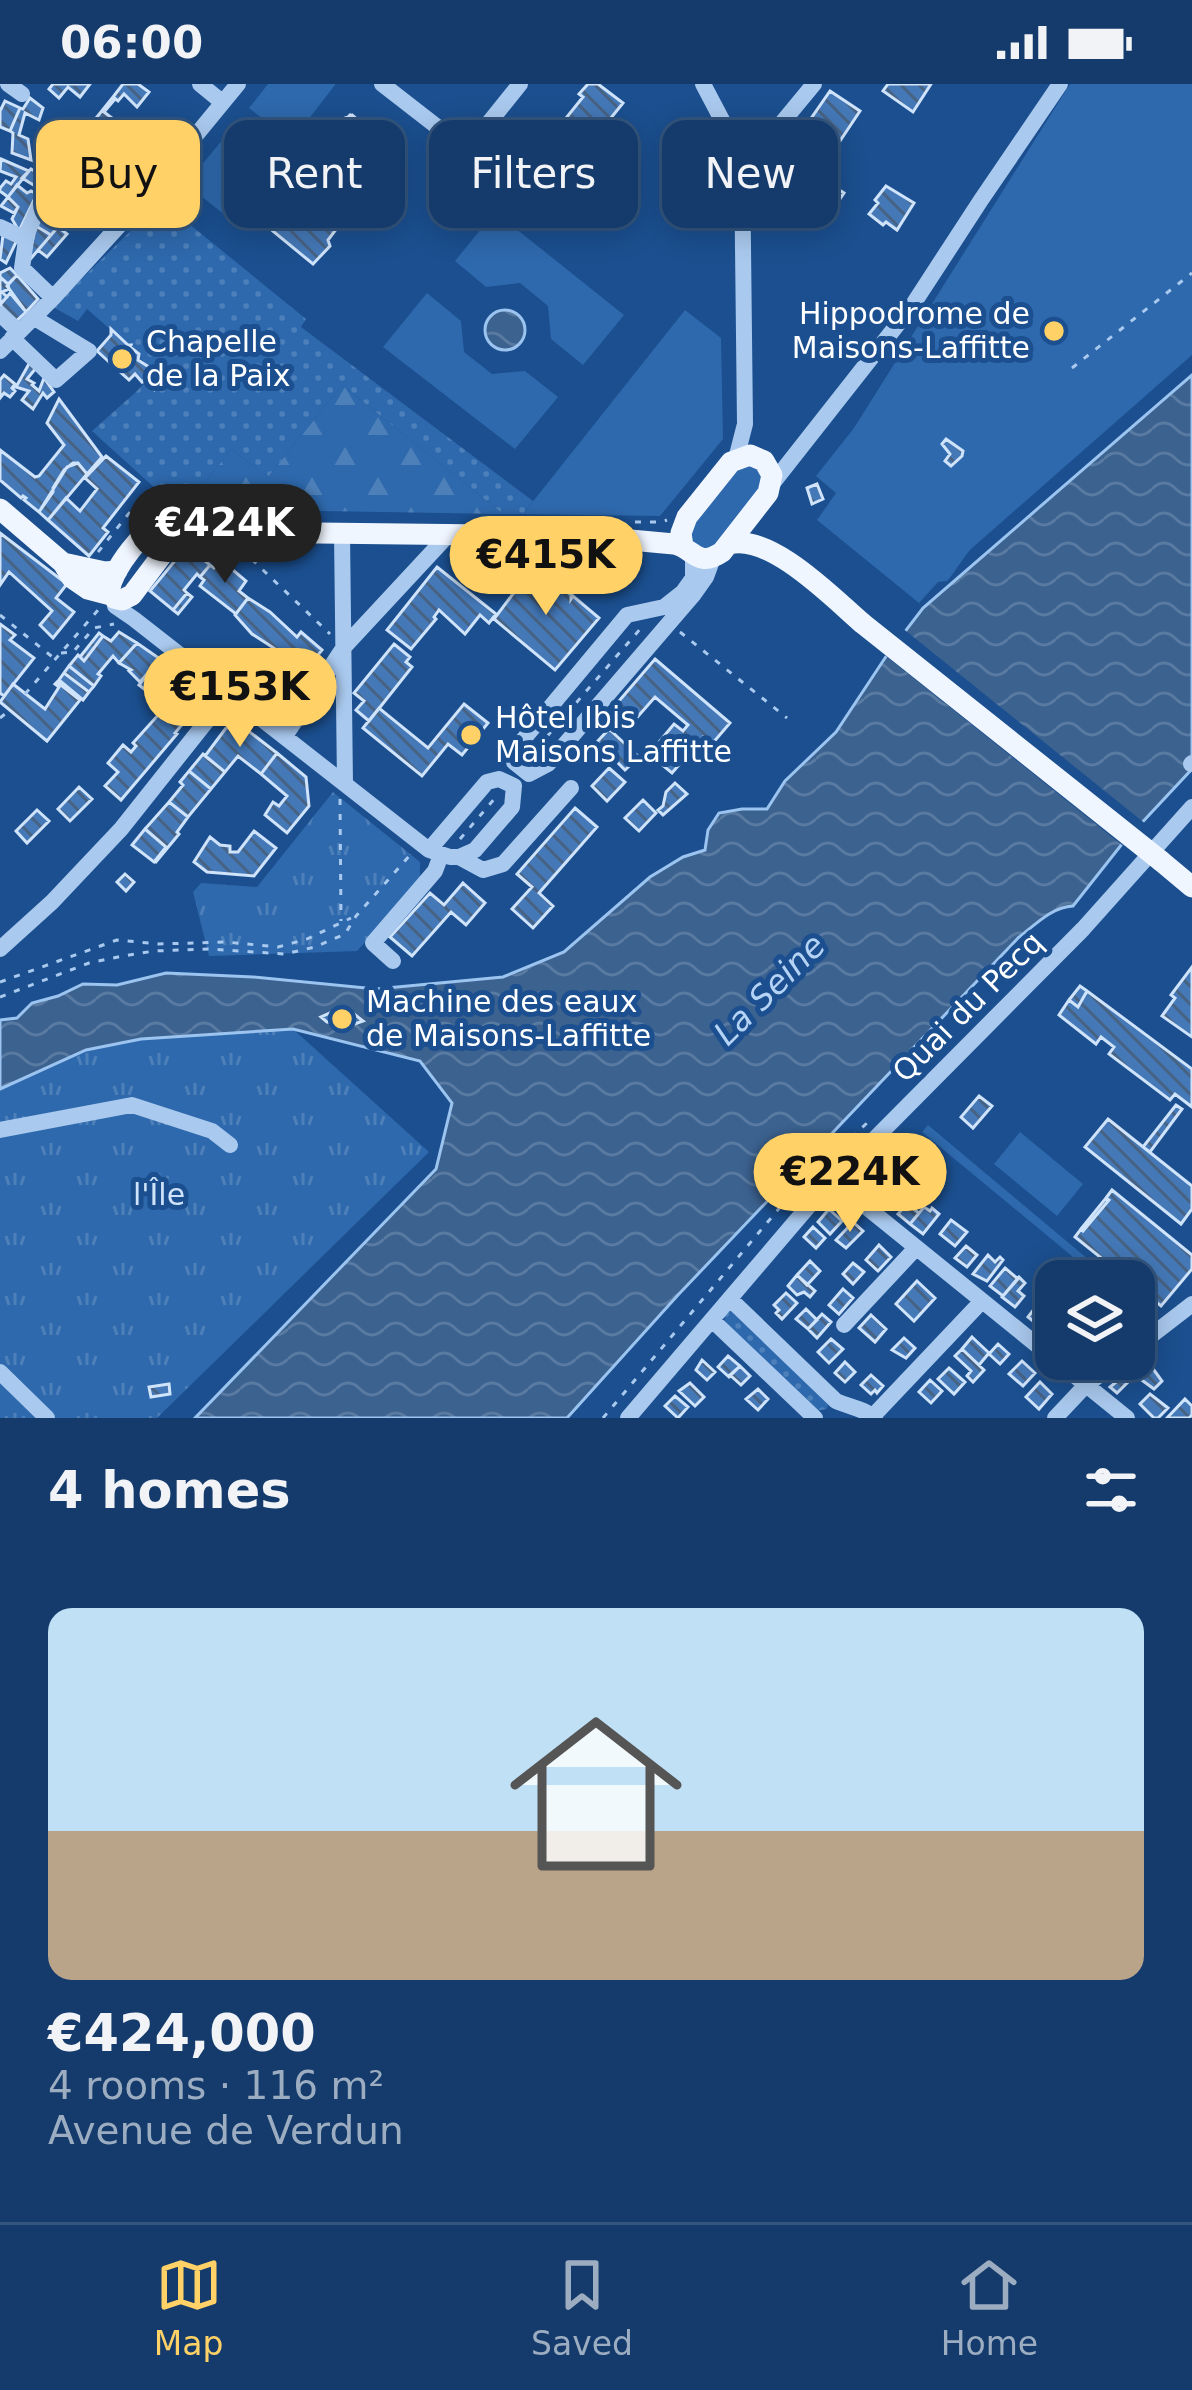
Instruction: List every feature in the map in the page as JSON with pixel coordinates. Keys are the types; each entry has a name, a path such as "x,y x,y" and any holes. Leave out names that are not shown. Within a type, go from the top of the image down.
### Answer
{"main road":[{"path":"700,545 753,459 771,470 762,519 778,542 864,620"},
{"path":"700,545 766,494"},
{"path":"0,509 63,563 72,578 122,606"},
{"path":"122,606 171,525 187,515 265,531"},
{"path":"122,606 110,586 157,521 222,532 587,536 700,545 742,541 769,550 864,620 1161,855 1192,874"},
{"path":"63,563 117,571"},
{"path":"1161,855 1192,887"}],"street":[{"path":"200,84 222,102"},
{"path":"10,340 146,196 238,84"},
{"path":"382,84 440,129 465,140 483,130 520,84"},
{"path":"703,84 722,120"},
{"path":"784,120 814,84"},
{"path":"766,494 912,306 1060,84"},
{"path":"36,216 26,239 22,268 53,298"},
{"path":"0,226 26,239"},
{"path":"743,228 745,424 753,459 793,456"},
{"path":"0,314 10,340 56,380 89,351 34,317"},
{"path":"342,533 345,784"},
{"path":"284,736 344,647 449,534"},
{"path":"438,848 475,850 512,807 518,747 627,614 655,612 674,602 690,583 700,545"},
{"path":"393,961 373,943 435,871 438,848 488,782 529,774 548,764 670,623 704,581 700,545"},
{"path":"122,606 345,784 438,848 483,870 503,864 571,788"},
{"path":"0,949 121,829 229,693"},
{"name":"Quai du Pecq","path":"628,1418 833,1180 1161,855 1192,807"},
{"path":"0,1130 132,1105 212,1131 230,1145"},
{"path":"833,1180 1127,1418"},
{"path":"844,1324 916,1247"},
{"path":"730,1299 836,1401 874,1417 982,1301"},
{"path":"1155,1333 1192,1304"},
{"path":"712,1320 815,1418"},
{"path":"0,1372 46,1418"},
{"path":"1054,1418 1091,1380"},
{"path":"834,1418 853,1409"}],"path":[{"path":"1072,368 1192,273"},
{"path":"222,532 344,647"},
{"path":"61,653 74,652 122,606"},
{"path":"26,694 61,653 122,606"},
{"path":"0,997 89,963 154,951 285,954 345,934 411,855 458,842 655,612"},
{"path":"0,615 56,660"},
{"path":"670,623 788,718"},
{"path":"0,718 10,710"},
{"path":"341,923 340,797 345,784"},
{"path":"0,982 117,940 278,946 307,939 356,916"}],"green space":[{"path":"268,84 335,84 308,120 264,120 249,108"},
{"name":"Hippodrome de Maisons-Laffitte","path":"1070,84 1192,84 1192,355 971,549 947,581 938,582 919,603 817,520 836,493 816,476 854,428"},
{"path":"224,138 224,214 200,195 200,167"},
{"path":"133,228 194,228 306,319 301,327 533,501 523,514 503,514 342,385 268,477 231,449 192,499 167,499 92,431 154,373 87,309 78,321 53,307"},
{"path":"482,228 515,228 624,315 583,365 551,339 548,306 520,283 486,287 455,261"},
{"path":"427,293 461,321 464,352 492,374 525,371 558,397 515,449 383,347"},
{"path":"685,310 721,338 723,439 660,516 523,514"},
{"path":"342,385 503,514 262,510 192,499 231,449 268,477"},
{"path":"746,464 758,468 765,483 719,545 704,549 693,540 691,526"},
{"path":"333,792 420,862 420,882 357,951 209,956 193,892 201,883 257,887"},
{"name":"l'Île","path":"293,1029 429,1152 157,1418 0,1418 0,1089 86,1050 141,1039"},
{"path":"928,1125 1089,1260 1077,1260 922,1132"},
{"path":"1020,1132 1083,1184 1057,1216 994,1164"},
{"path":"731,1310 829,1402 827,1409 816,1411 726,1326 724,1316"}],"water":[{"path":"505,310 519,316 525,330 519,344 505,350 491,344 485,330 491,316"},
{"name":"La Seine","path":"1192,375 1192,769 1122,844 1073,906 1050,913 1018,938 567,1418 195,1418 436,1169 452,1103 420,1061 293,1029 141,1039 86,1050 0,1089 0,1020 17,1018 32,1003 83,984 117,985 166,973 376,989 503,977 564,952 650,877 705,850 708,830 719,813 767,809 785,781 836,732 923,608"}],"pier":[{"path":"901,627 1147,825 1127,849 881,652"}],"building":[{"path":"53,84 90,84 80,97 68,87 59,98 49,89"},
{"path":"123,84 138,84 149,92 137,107 124,94 118,101 113,97"},
{"path":"588,84 598,84 623,103 609,120 565,120 583,97 579,94"},
{"path":"888,84 931,84 913,112 883,91"},
{"path":"830,91 860,111 840,141 838,120 810,120"},
{"path":"113,97 104,112 110,120 94,120"},
{"path":"30,98 43,108 39,120 25,113 19,135 28,139 31,160 12,153 10,131"},
{"path":"5,101 20,108 10,131 0,127"},
{"path":"1,159 29,171 8,197 0,188 16,177 0,171"},
{"path":"31,169 36,172 36,187 22,178"},
{"path":"17,185 36,194 19,231 12,219 18,207 8,197"},
{"path":"886,186 914,203 897,230 869,214"},
{"path":"8,197 18,207 14,213 1,206"},
{"path":"36,226 51,235 27,263"},
{"path":"57,228 67,234 47,257 38,250"},
{"path":"269,228 337,228 328,240 330,246 313,264"},
{"path":"3,235 17,240 6,263 0,259"},
{"path":"10,268 17,275 8,284 0,273"},
{"path":"17,275 38,299 26,312 7,286"},
{"path":"0,277 9,289 2,292 7,297 0,304"},
{"path":"10,293 26,312 15,322 0,305"},
{"name":"Chapelle de la Paix","path":"111,329 139,354 138,360 160,374 152,388 135,374 129,380 97,351"},
{"path":"30,362 36,368 27,379 39,391 44,378 54,392 47,398 43,393 33,409 22,400 29,391 16,387"},
{"path":"4,375 15,384 15,391 0,398 0,380"},
{"path":"59,399 102,457 87,474 78,463 67,467 39,512 0,480 0,450 39,476 64,445 47,423"},
{"path":"946,439 963,451 951,466 945,461 950,454 942,444"},
{"path":"106,456 139,482 103,528 108,532 89,556 48,520 66,498 80,511 97,489 85,478"},
{"path":"73,463 87,474 48,520 39,512"},
{"path":"817,484 823,499 812,504 807,488"},
{"path":"0,533 67,584 56,598 74,612 53,638 40,625 52,611 9,572 0,585"},
{"path":"187,546 210,565 200,577 197,574 173,610 150,591"},
{"path":"221,560 246,581 239,591 248,598 236,614 200,586 204,580 200,577"},
{"path":"437,567 496,614 489,623 480,615 465,634 439,610 411,649 387,630"},
{"path":"531,570 541,570 599,618 555,670 494,619"},
{"path":"187,593 192,597 178,614 173,610"},
{"path":"248,598 297,637 301,632 322,650 284,698 262,681 283,654 252,634 235,615"},
{"path":"0,624 15,635 10,640 34,658 4,696 0,693"},
{"path":"119,632 137,643 119,663 113,656 94,686 69,666 78,655 84,661 103,636 111,641"},
{"path":"99,633 103,636 84,661 80,657"},
{"path":"137,643 160,659 140,682 119,663"},
{"path":"394,644 410,657 406,662 412,667 369,721 356,710 364,701 354,693"},
{"path":"160,659 170,667 149,693 139,685"},
{"path":"655,659 730,723 712,744 703,737 672,773 649,754 674,724 683,731 688,725 655,697 626,730 607,715"},
{"path":"69,666 94,686 89,692 64,673"},
{"path":"169,669 198,692 199,704 121,800 105,786 118,772 108,763 123,745 131,752 133,743 160,713 161,698 150,692"},
{"path":"64,673 89,692 83,700 59,680"},
{"path":"57,682 80,700 47,741 0,702 13,684 45,709 59,687"},
{"path":"464,704 488,723 462,755 448,744 422,776 363,728 379,708 428,748"},
{"path":"242,726 277,753 261,774 238,756 225,772 205,756 226,728"},
{"path":"609,729 639,757 625,770 597,742"},
{"path":"277,753 306,777 309,806 287,833 265,815 273,802 279,806 287,796 261,774"},
{"path":"203,754 225,772 211,789 189,771"},
{"path":"609,768 625,782 607,801 592,786"},
{"path":"189,771 211,789 188,817 169,802"},
{"path":"675,783 687,794 663,815 658,810"},
{"path":"79,787 92,799 70,821 58,809"},
{"path":"643,800 656,813 639,831 625,818"},
{"path":"169,802 188,817 155,863 166,847 145,829"},
{"path":"575,808 597,827 539,893 553,906 533,928 512,909 532,887 517,874"},
{"path":"37,810 49,821 27,843 16,831"},
{"path":"145,829 166,847 154,862 132,845"},
{"path":"254,831 276,848 254,876 207,872 194,862 210,837 230,846 230,852 238,852"},
{"path":"125,874 134,882 126,891 117,882"},
{"path":"463,883 485,903 466,925 451,912 412,956 390,937 430,893 444,905"},
{"path":"1192,967 1192,1037 1162,1016"},
{"path":"1080,986 1087,991 1078,1007 1069,1000"},
{"path":"1087,991 1192,1069 1192,1107 1175,1094 1170,1100 1109,1054 1114,1047 1101,1037 1096,1044 1059,1015 1069,1000 1078,1007"},
{"name":"Machine des eaux de Maisons-Laffitte","path":"332,1012 354,1014 363,1021 352,1025 321,1017"},
{"path":"979,1096 992,1106 973,1128 961,1117"},
{"path":"1176,1105 1182,1109 1150,1152 1143,1147"},
{"path":"1108,1119 1192,1186 1192,1209 1181,1224 1085,1147"},
{"path":"916,1162 930,1173 921,1185 907,1173"},
{"path":"892,1172 912,1188 904,1187 893,1200 873,1187"},
{"path":"937,1179 943,1184 929,1201 920,1194"},
{"path":"1112,1190 1192,1255 1192,1269 1161,1306 1155,1301 1155,1260 1104,1260 1075,1237 1109,1200"},
{"path":"1109,1200 1083,1231 1081,1229"},
{"path":"907,1204 919,1213 910,1224 898,1214"},
{"path":"924,1207 939,1214 923,1234 910,1224"},
{"path":"829,1209 842,1221 830,1234 818,1222"},
{"path":"951,1220 967,1232 955,1246 940,1234"},
{"path":"853,1222 863,1231 846,1248 836,1240"},
{"path":"813,1227 825,1238 816,1248 804,1237"},
{"path":"879,1245 891,1257 878,1271 866,1260"},
{"path":"966,1246 977,1255 967,1267 955,1258"},
{"path":"988,1255 995,1262 1000,1257 1003,1260 987,1281 973,1274"},
{"path":"810,1261 820,1271 807,1285 797,1275"},
{"path":"853,1263 864,1272 853,1284 843,1274"},
{"path":"1005,1268 1018,1279 1003,1296 990,1286"},
{"path":"797,1275 815,1291 810,1297 804,1292 797,1295 788,1286"},
{"path":"1019,1277 1025,1283 1018,1291 1024,1296 1015,1307 1002,1297"},
{"path":"917,1281 935,1298 914,1321 896,1304"},
{"path":"843,1289 853,1298 839,1314 829,1305"},
{"path":"786,1293 797,1303 782,1319 774,1305"},
{"path":"806,1309 817,1320 808,1329 796,1319"},
{"path":"822,1314 831,1322 817,1338 808,1329"},
{"path":"871,1315 886,1329 875,1342 859,1328"},
{"path":"972,1337 989,1353 979,1365 962,1349"},
{"path":"904,1338 915,1348 906,1358 892,1350"},
{"path":"831,1339 843,1349 829,1363 818,1352"},
{"path":"998,1344 1009,1354 1000,1364 989,1354"},
{"path":"962,1349 984,1370 973,1382 967,1376 971,1371 955,1356"},
{"path":"728,1356 740,1366 729,1377 718,1367"},
{"path":"702,1360 715,1372 707,1380 696,1370"},
{"path":"1022,1361 1035,1373 1023,1386 1009,1374"},
{"path":"845,1362 855,1372 845,1382 835,1373"},
{"path":"740,1366 750,1376 741,1385 730,1375"},
{"path":"949,1368 965,1382 954,1394 938,1379"},
{"path":"1155,1371 1162,1381 1154,1389 1142,1380 1155,1380"},
{"path":"871,1375 883,1386 871,1394 861,1385"},
{"path":"930,1380 942,1391 931,1403 919,1392"},
{"path":"1119,1380 1130,1380 1117,1393 1110,1387"},
{"path":"1040,1382 1052,1394 1039,1409 1026,1397"},
{"path":"690,1383 704,1397 695,1406 679,1391"},
{"path":"169,1384 170,1394 151,1397 149,1387"},
{"path":"758,1389 768,1399 758,1410 746,1399"},
{"path":"1150,1394 1168,1408 1158,1418 1140,1404"},
{"path":"675,1396 688,1407 678,1418 665,1406"},
{"path":"1185,1399 1192,1406 1192,1415 1167,1418"}],"place":[{"name":"Hippodrome de Maisons-Laffitte","path":"1054,331"},
{"name":"Chapelle de la Paix","path":"122,359"},
{"name":"Hôtel Ibis Maisons Laffitte","path":"471,735"},
{"name":"Machine des eaux de Maisons-Laffitte","path":"342,1019"}]}
